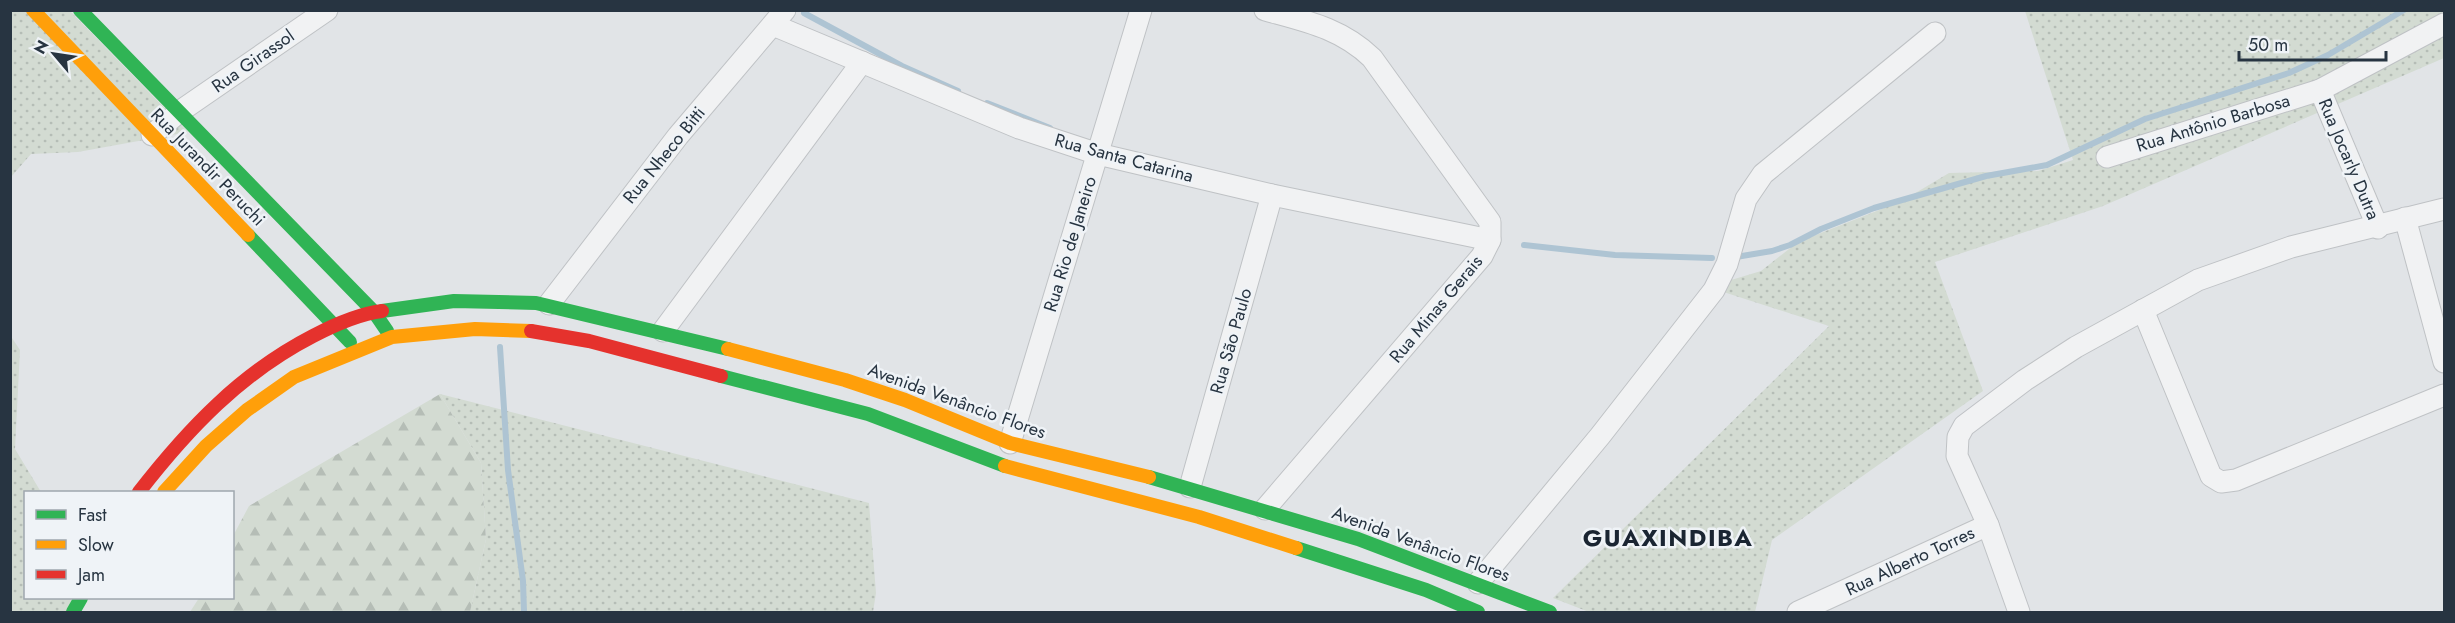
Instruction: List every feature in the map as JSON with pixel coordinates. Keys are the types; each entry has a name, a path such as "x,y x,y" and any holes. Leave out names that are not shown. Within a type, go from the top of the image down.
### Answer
{"main road":[{"name":"Rua Jurandir Peruchi","path":"33,10 335,325 356,350"},
{"name":"Rua Jurandir Peruchi","path":"80,10 374,312 392,337"},
{"name":"Avenida Venâncio Flores","path":"141,491 183,436 240,383 290,348 335,325 374,312 454,301 495,300 549,304 663,331 874,389 1010,443 1265,509 1478,582 1551,612"},
{"path":"165,491 206,446 247,410 294,377 392,337 468,329 531,331 589,341 868,414 991,462 1199,517 1426,590 1478,612"}],"street":[{"name":"Rua Girassol","path":"152,135 179,112 327,10"},
{"name":"Rua Rio de Janeiro","path":"1010,443 1141,10"},
{"name":"Rua Minas Gerais","path":"1265,10 1320,25 1342,34 1372,58 1490,222 1490,240 1482,256 1265,509"},
{"name":"Rua Santa Catarina","path":"779,18 862,62 1019,128 1098,154 1272,195 1490,240"},
{"name":"Rua Nheco Bitti","path":"549,304 678,136 779,18"},
{"name":"Rua Antônio Barbosa","path":"2107,157 2320,90 2445,24"},
{"path":"1478,582 1600,436 1710,296 1727,264 1746,199 1763,174 1935,33"},
{"path":"663,331 862,62"},
{"name":"Rua Jocarly Dutra","path":"2320,90 2378,228"},
{"name":"Rua São Paulo","path":"1190,488 1272,195"},
{"path":"2019,612 1988,525 1957,456 1958,437 1964,426 2025,380 2198,280 2291,247 2378,228 2405,218 2445,209"},
{"path":"2405,218 2445,362"},
{"path":"2143,310 2211,476 2222,482 2236,480 2445,395"},
{"name":"Rua Alberto Torres","path":"1798,612 1988,525"}],"green space":[{"path":"11,11 70,11 188,132 78,152 31,154 11,177"},
{"path":"2025,11 2444,11 2444,58 2103,206 1935,262 1983,391 1772,540 1755,612 1589,612 1553,598 1829,326 1708,287 1761,271 1798,242 1902,201 1949,173 2038,171 2073,160"},
{"path":"10,335 20,350 15,449 40,491 24,491 24,599 78,599 72,612 11,612"},
{"path":"440,394 869,503 876,593 873,612 687,612 683,610 682,612 470,612 486,539 481,463"},
{"path":"440,394 481,463 486,539 470,612 190,612 198,599 234,599 234,534 249,506"}],"waterway":[{"path":"1736,257 1772,251 1790,245 1821,229 1874,208 1986,176 2047,165 2145,119 2289,73 2328,55 2404,10"},
{"path":"804,13 902,66 958,91"},
{"path":"987,103 1050,128"},
{"path":"1524,245 1615,255 1712,258"},
{"path":"500,347 508,470 523,581 524,612"}],"traffic: fast":[{"path":"80,10 374,312 387,331"},
{"path":"248,235 350,342"},
{"path":"382,311 454,301 536,303 728,349"},
{"path":"721,376 868,414 1005,466"},
{"path":"1149,477 1358,539 1550,612"},
{"path":"1296,548 1426,590 1478,612"},
{"path":"73,612 80,599"}],"traffic: slow":[{"path":"33,10 248,235"},
{"path":"165,491 206,446 247,410 294,377 392,337 475,329 531,331"},
{"path":"728,349 845,380 905,400 1010,443 1149,477"},
{"path":"1005,466 1199,517 1296,548"}],"traffic: jam":[{"path":"140,491 177,446 217,404 262,367 329,328 355,317 382,311"},
{"path":"531,331 589,341 721,376"}],"district":[{"name":"GUAXINDIBA","path":"1668,537"}]}
